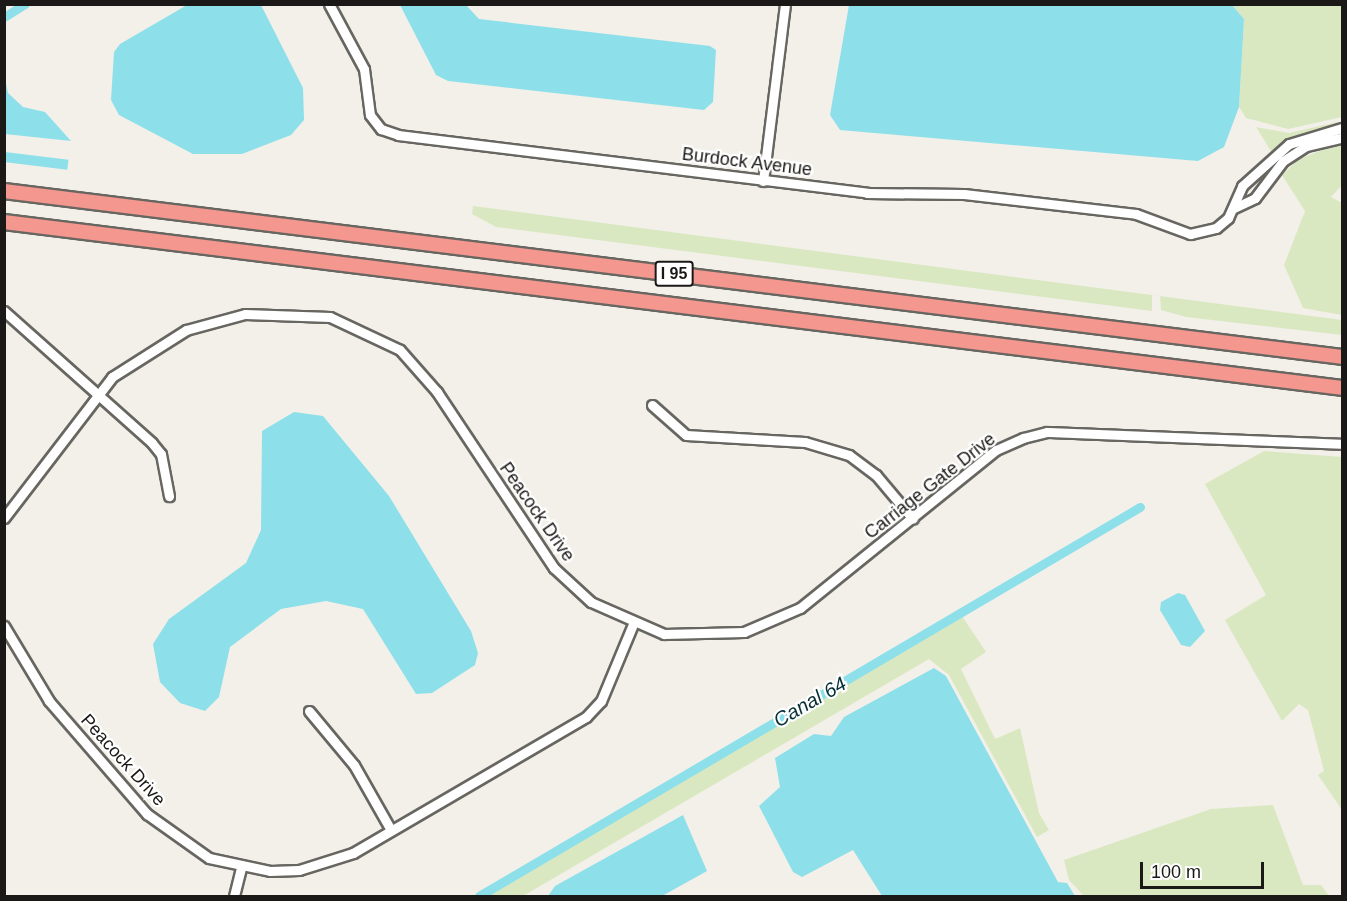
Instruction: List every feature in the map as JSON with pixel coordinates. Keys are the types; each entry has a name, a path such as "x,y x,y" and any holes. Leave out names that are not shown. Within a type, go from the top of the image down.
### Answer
{"highway":[{"name":"I 95","path":"4,191 1342,357"},
{"name":"I 95","path":"4,222 1342,388"}],"street":[{"name":"Burdock Avenue","path":"329,4 364,69 370,115 381,129 867,193 964,194 1136,214 1190,234 1216,228 1234,208 1250,177 1272,158 1342,128"},
{"path":"763,181 784,4"},
{"name":"Burdock Avenue","path":"1234,208 1262,190 1281,164 1317,138 1342,138"},
{"path":"1272,158 1281,164"},
{"path":"1250,177 1262,190"},
{"path":"4,311 96,392 160,454 170,496"},
{"name":"Peacock Drive","path":"4,518 42,473 96,392 152,348 216,320 289,313 359,326 417,365 554,568 591,602 633,624 601,701 586,717 392,831 332,862 299,870 241,868 175,839 147,814 44,694 4,626"},
{"path":"652,405 686,435 805,442 849,454 876,475 913,519"},
{"name":"Carriage Gate Drive","path":"633,624 664,634 713,636 775,621 824,592 996,450 1047,432 1342,444"},
{"path":"309,711 354,765 392,831"},
{"path":"234,897 241,868"}],"green space":[{"path":"1232,5 1342,5 1342,117 1288,129 1246,118 1239,107 1244,19"},
{"path":"1342,121 1342,142 1297,156 1282,169 1256,127 1289,133"},
{"path":"1338,144 1342,146 1342,185 1331,197 1342,203 1342,315 1303,308 1284,265 1305,211 1282,175 1299,159"},
{"path":"473,206 1152,295 1152,311 496,227 472,214"},
{"path":"1160,296 1342,320 1342,335 1186,317 1161,310"},
{"path":"1264,451 1342,457 1342,810 1318,775 1324,771 1308,710 1299,704 1282,721 1225,620 1266,595 1205,484"},
{"path":"960,613 986,652 961,669 995,739 1020,728 1039,813 1049,830 1037,837 949,675 929,659 523,896 479,896"},
{"path":"1273,805 1303,885 1321,885 1329,896 1084,896 1069,880 1064,860 1211,809"}],"water":[{"path":"187,5 261,5 303,88 304,120 291,135 242,154 193,154 119,115 111,100 114,52 120,44"},
{"path":"400,5 466,5 479,19 710,46 716,50 713,102 704,110 448,81 436,75"},
{"path":"849,5 1232,5 1244,19 1239,107 1224,147 1198,161 840,130 830,115"},
{"path":"4,74 8,93 23,107 45,112 71,141 5,134"},
{"path":"5,152 69,160 67,170 4,162"},
{"path":"294,412 323,416 389,496 471,631 478,653 475,665 432,693 416,694 363,609 326,601 281,609 230,647 219,697 205,711 180,703 160,682 153,644 169,619 246,563 261,530 262,431"},
{"path":"1178,593 1185,595 1205,631 1190,647 1181,645 1160,610 1161,602"},
{"path":"934,668 946,676 1058,882 1067,883 1075,896 882,896 853,850 802,877 793,872 759,806 780,787 775,758 814,734 831,736 844,717"},
{"path":"683,815 707,871 662,896 548,896 555,886"}],"waterway":[{"path":"4,17 25,4"},
{"name":"Canal 64","path":"479,896 1140,507"}]}
